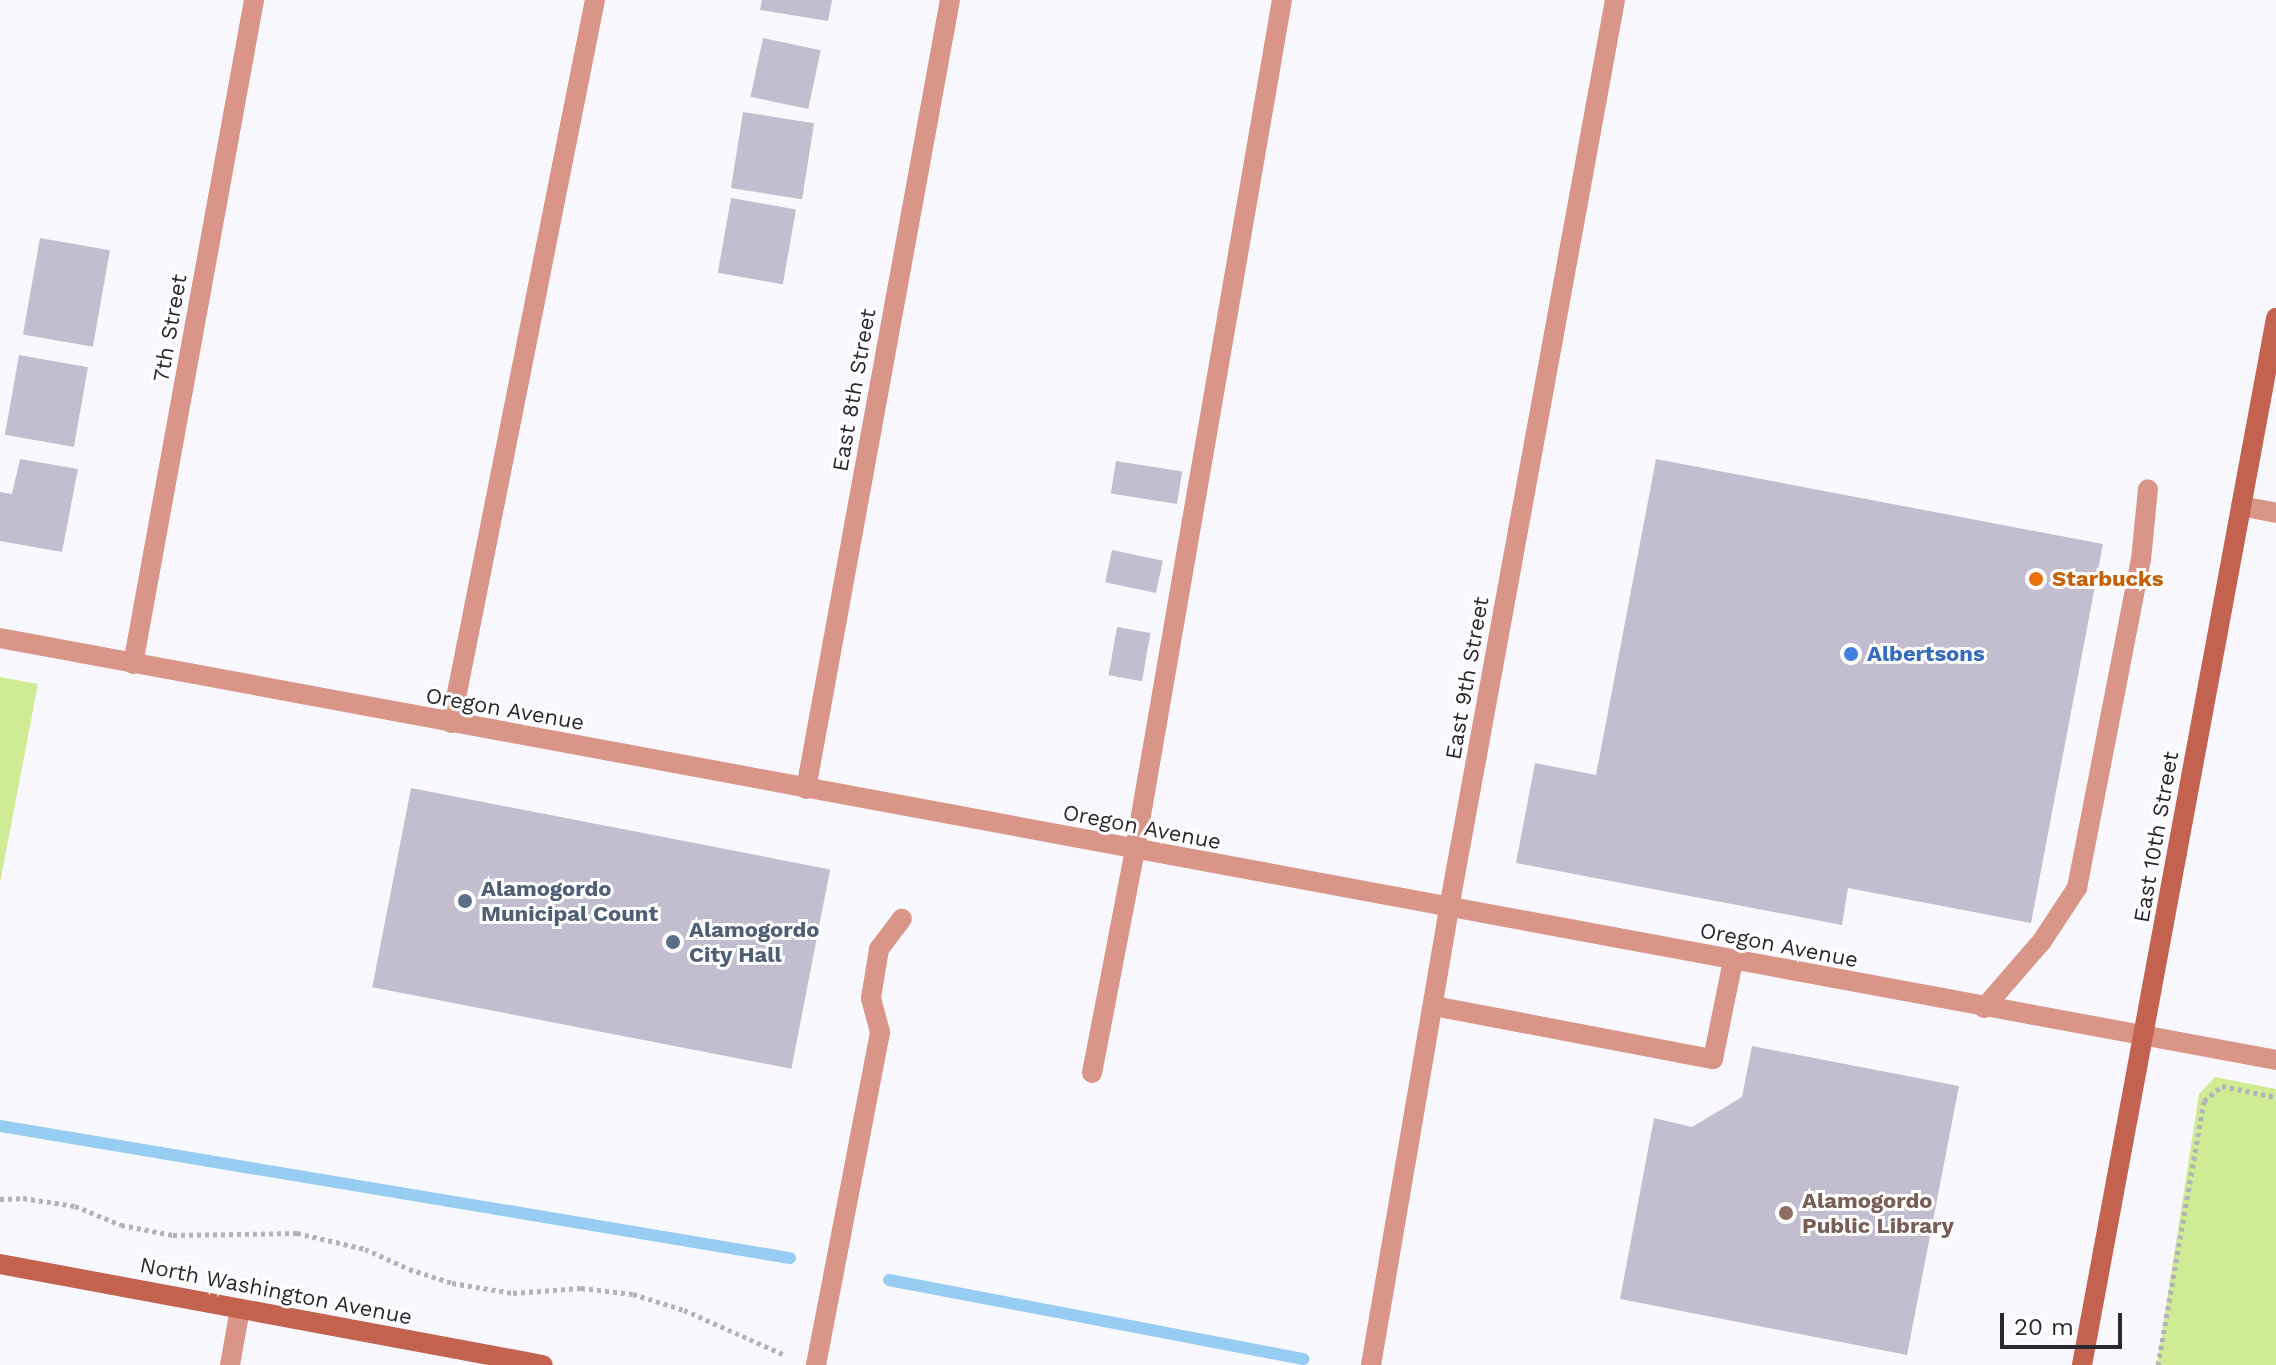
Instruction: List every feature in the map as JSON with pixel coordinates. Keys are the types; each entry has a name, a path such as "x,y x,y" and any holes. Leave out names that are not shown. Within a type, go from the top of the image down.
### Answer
{"main road":[{"name":"East 10th Street","path":"2082,1365 2276,318"},
{"name":"North Washington Avenue","path":"0,1264 240,1309 484,1360 543,1365"}],"street":[{"name":"7th Street","path":"133,664 254,0"},
{"path":"451,723 595,0"},
{"name":"East 8th Street","path":"806,789 950,0"},
{"path":"1092,1073 1135,850 1282,0"},
{"name":"East 9th Street","path":"1371,1365 1449,908 1615,0"},
{"path":"1984,1008 2042,941 2077,888 2141,560 2148,489"},
{"path":"2241,506 2276,513"},
{"name":"Oregon Avenue","path":"0,638 2276,1060"},
{"path":"816,1365 880,1032 871,998 879,949 902,919"},
{"path":"1434,1006 1713,1059 1733,961"},
{"path":"230,1365 240,1309"}],"path":[{"path":"2158,1365 2204,1101 2222,1086 2276,1097"},
{"path":"0,1199 23,1198 75,1206 121,1225 173,1235 297,1233 365,1249 452,1283 513,1293 581,1288 633,1294 684,1310 783,1354"}],"green space":[{"path":"0,677 38,684 0,883"},
{"path":"2215,1077 2276,1089 2276,1365 2157,1365 2199,1094"}],"building":[{"path":"762,0 832,0 828,21 760,10"},
{"path":"763,38 821,50 808,109 751,97"},
{"path":"743,112 814,123 802,199 731,188"},
{"path":"731,198 796,209 783,284 718,273"},
{"path":"40,238 110,250 93,347 23,335"},
{"path":"19,355 88,367 74,447 5,435"},
{"path":"20,459 78,469 62,552 0,541 0,492 12,494"},
{"name":"Albertsons","path":"1656,459 2103,544 2031,923 1848,888 1842,925 1516,863 1535,763 1596,775"},
{"path":"1116,461 1182,471 1177,504 1111,494"},
{"path":"1112,550 1163,561 1156,593 1105,582"},
{"path":"1117,627 1150,633 1142,681 1108,675"},
{"name":"Alamogordo City Hall","path":"411,788 830,869 791,1069 372,987"},
{"name":"Alamogordo Public Library","path":"1752,1046 1959,1086 1907,1355 1620,1299 1654,1118 1692,1127 1742,1097"}],"waterway":[{"path":"0,1126 790,1258"},
{"path":"889,1280 1304,1359"}],"place":[{"name":"Starbucks","path":"2036,579"},
{"name":"Albertsons","path":"1851,654"},
{"name":"Alamogordo Municipal Count","path":"465,901"},
{"name":"Alamogordo City Hall","path":"673,942"},
{"name":"Alamogordo Public Library","path":"1786,1213"}]}
